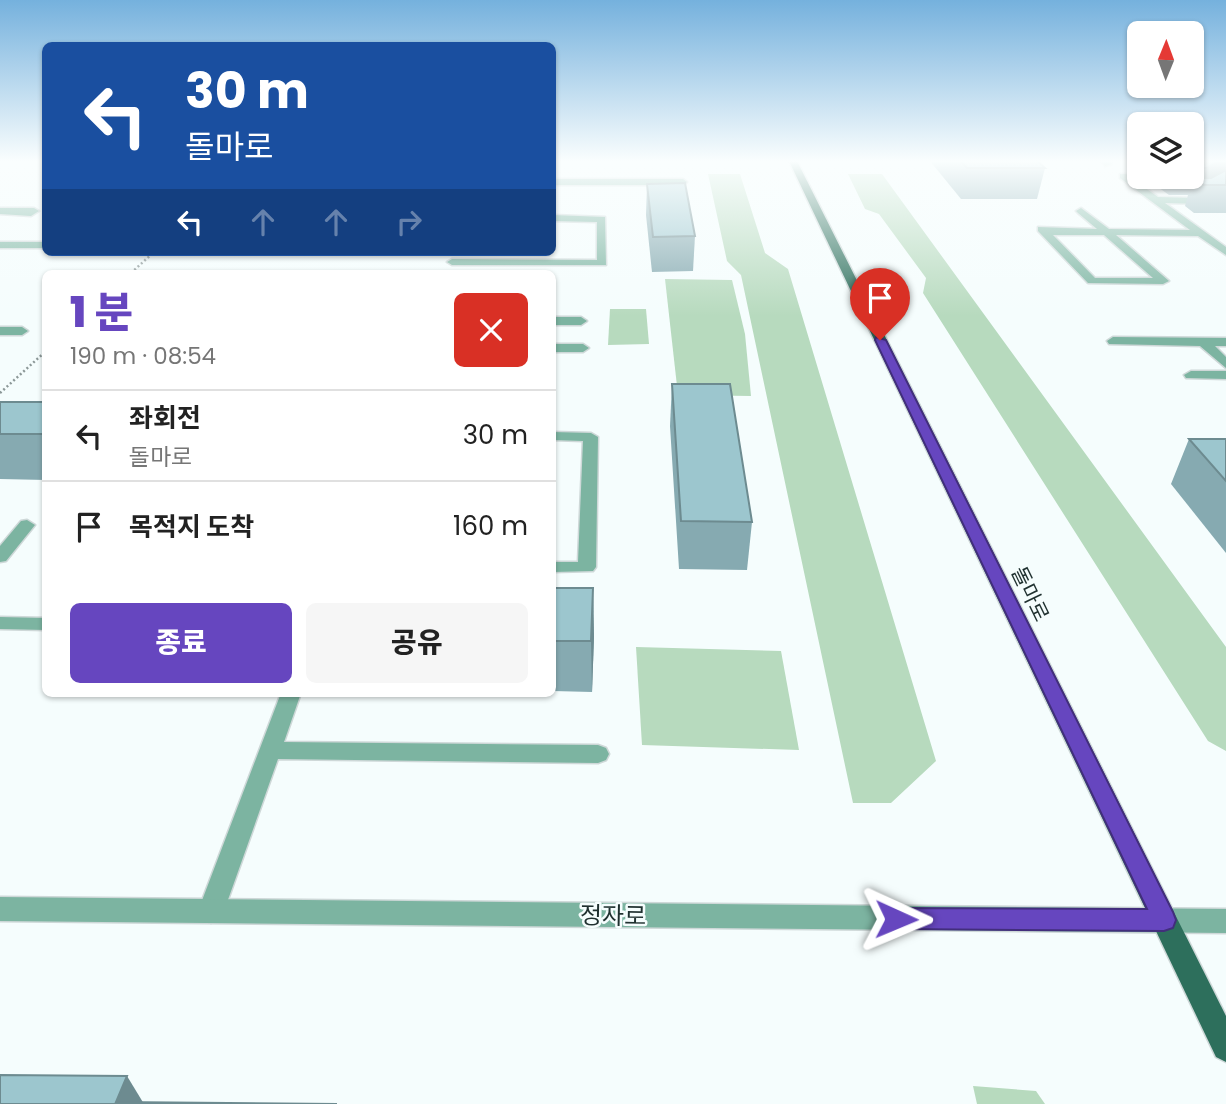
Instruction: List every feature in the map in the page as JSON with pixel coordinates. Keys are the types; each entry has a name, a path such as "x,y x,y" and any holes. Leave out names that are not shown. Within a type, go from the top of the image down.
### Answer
{"main road":[{"name":"돌마로","path":"818,213 1226,1047"}],"street":[{"path":"1083,213 1107,232 1163,281 1092,281 1040,229 1107,232 1200,233"},
{"path":"1173,213 1226,252"},
{"path":"452,262 602,263 602,219 556,218"},
{"path":"0,245 42,245"},
{"path":"556,321 581,321"},
{"path":"0,331 22,331"},
{"path":"1113,341 1226,342"},
{"path":"1204,342 1226,363"},
{"path":"556,348 583,348"},
{"path":"1191,375 1226,375"},
{"path":"556,436 591,437 587,567 556,567"},
{"path":"0,557 27,524"},
{"path":"0,623 42,624"},
{"path":"211,911 289,697"},
{"path":"269,750 598,754"},
{"name":"정자로","path":"0,909 1226,921"}],"path":[{"path":"134,270 149,256"},
{"path":"0,393 42,355"}],"green space":[{"path":"716,213 752,213 765,253 788,269 936,761 891,803 853,803 741,275 727,261"},
{"path":"875,213 910,213 1226,647 1226,751 1208,741 923,293 926,278 879,214"},
{"path":"665,279 732,280 745,334 751,396 678,395"},
{"path":"610,309 646,309 649,344 608,345"},
{"path":"636,647 781,651 799,750 642,745"},
{"path":"973,1086 1036,1091 1045,1104 977,1104"}],"building":[{"path":"650,213 691,213 695,236 653,237"},
{"path":"672,384 730,384 752,522 681,521"},
{"path":"0,402 42,402 42,434 0,434"},
{"path":"1189,439 1226,439 1226,481"},
{"path":"556,588 593,588 591,641 556,641"},
{"path":"0,1075 127,1076 116,1102 337,1104 0,1104"}],"route":[{"path":"880,340 1164,920 896,919"}]}
